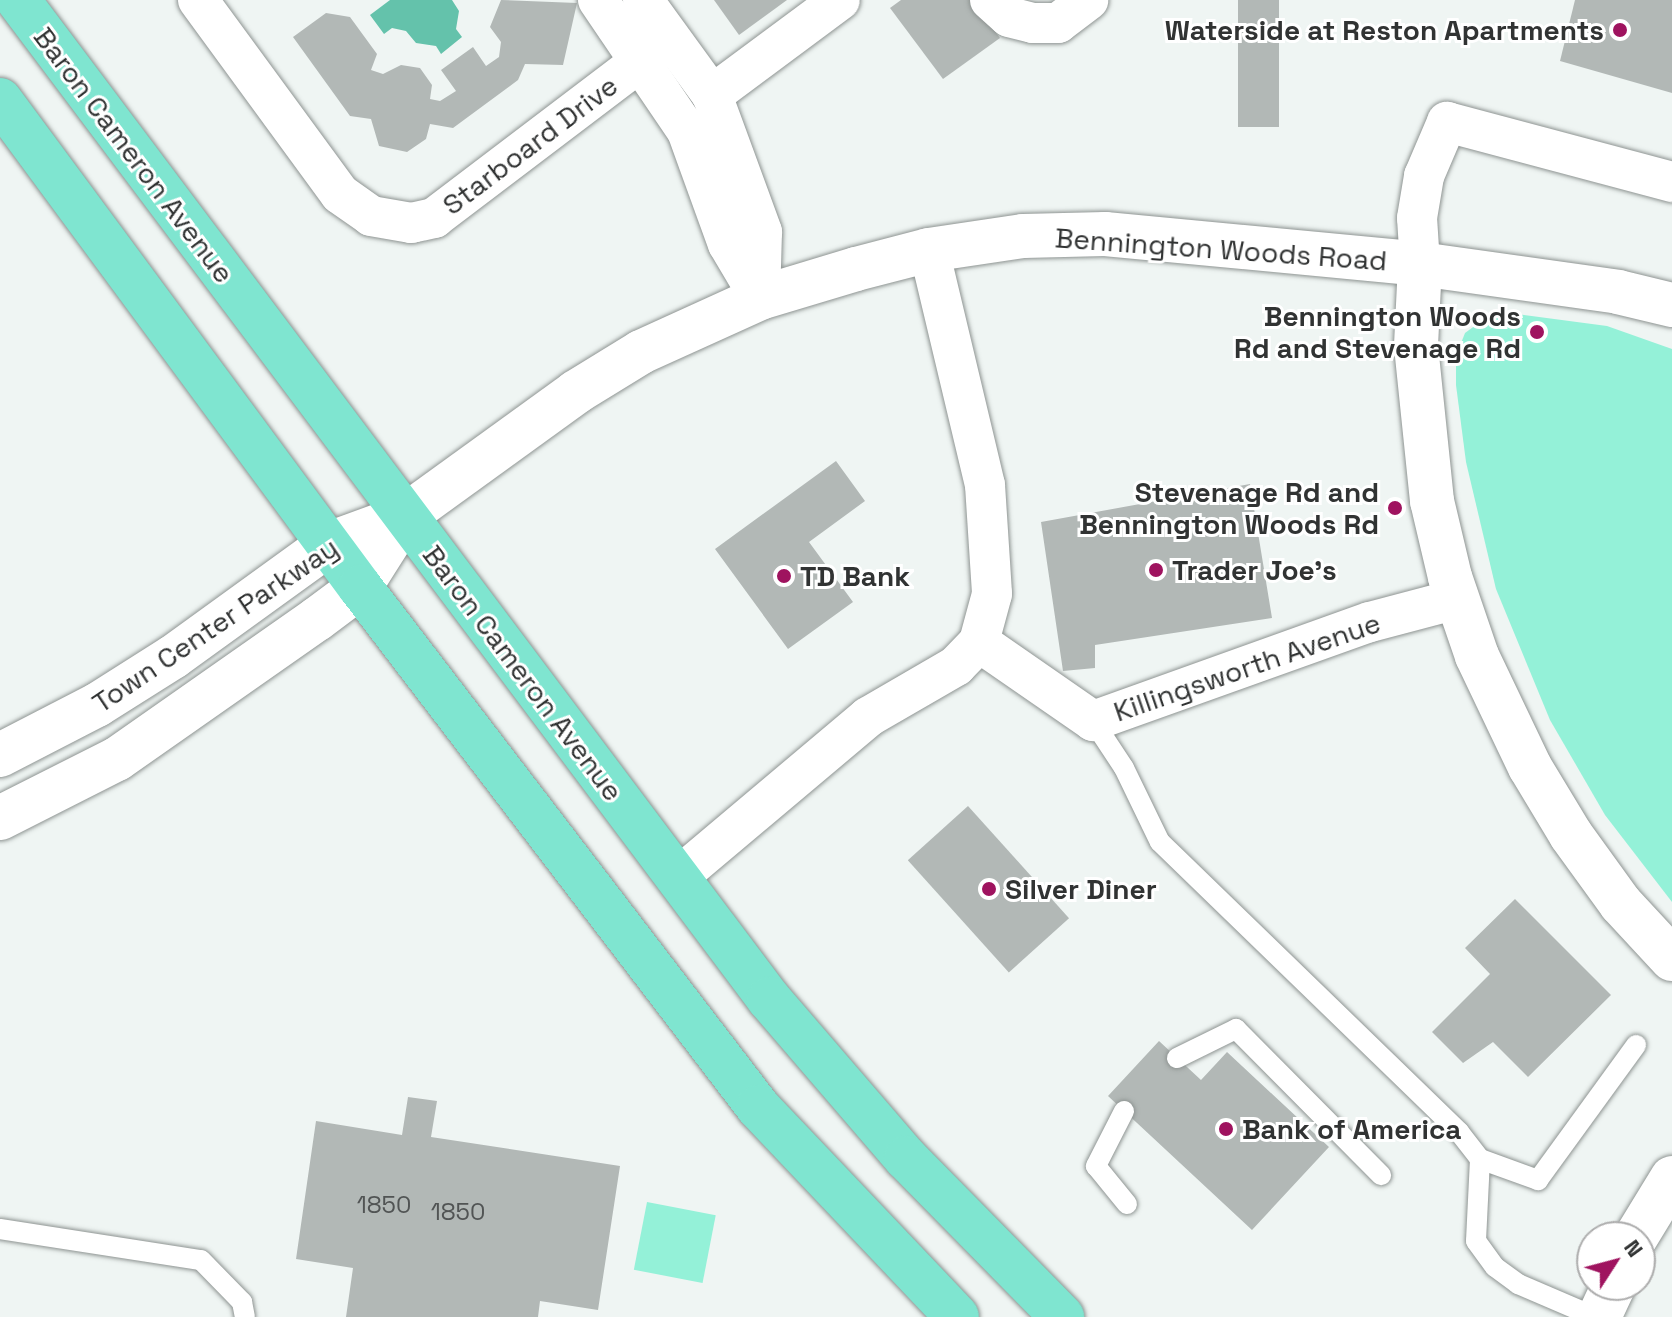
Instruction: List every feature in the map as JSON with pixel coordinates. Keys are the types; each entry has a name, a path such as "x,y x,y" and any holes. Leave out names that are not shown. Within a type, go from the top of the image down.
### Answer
{"main road":[{"name":"Baron Cameron Avenue","path":"18,0 677,878 839,1083 973,1230 1062,1317"},
{"path":"0,100 360,587 758,1107 957,1317"}],"street":[{"name":"Starboard Drive","path":"198,0 340,194 371,216 411,223 434,218 655,50"},
{"path":"598,0 712,95 762,232 760,298"},
{"path":"643,0 655,50 728,244 760,298"},
{"path":"712,95 840,0"},
{"path":"990,0 1009,17 1033,23 1058,23 1088,0"},
{"path":"1672,182 1447,122 1424,176 1417,218 1421,424 1432,501 1457,599 1477,656 1530,767 1621,904 1672,959"},
{"name":"Bennington Woods Road","path":"405,516 576,392 641,352 760,298 929,250 1023,236 1105,234 1420,264 1618,292 1672,305"},
{"path":"677,878 868,717 956,666 979,642 992,594 985,485 929,250"},
{"name":"Town Center Parkway","path":"0,755 97,705 173,657 329,544 405,516"},
{"name":"Town Center Parkway","path":"0,818 130,750 360,587 405,516"},
{"name":"Killingsworth Avenue","path":"979,642 1093,721 1370,622 1457,599"},
{"path":"1646,1221 1672,1178"}],"lane":[{"path":"1093,721 1124,768 1160,842 1448,1121 1480,1159 1538,1180 1636,1045"},
{"path":"1177,1058 1236,1029 1381,1175"},
{"path":"1124,1111 1096,1166 1127,1204"},
{"path":"1480,1159 1476,1241 1495,1267 1518,1284 1597,1317"},
{"path":"0,1229 201,1260 242,1302 245,1317"}],"shaded area":[{"path":"390,0 452,0 459,11 456,29 462,37 441,54 436,46 416,43 406,31 392,28 384,34 370,15"},
{"path":"1495,311 1607,326 1672,349 1672,902 1605,815 1550,720 1496,589 1466,462 1456,385 1456,356 1465,333"},
{"path":"647,1202 716,1215 703,1283 634,1270"}],"building":[{"path":"501,0 577,3 563,65 525,64 518,80 453,128 430,124 426,139 407,152 379,146 371,119 350,116 293,37 326,13 350,17 377,54 371,70 383,74 401,65 420,68 432,85 430,99 440,101 456,91 441,70 473,47 486,66 499,57 501,42 490,27"},
{"path":"714,0 787,0 739,35"},
{"path":"901,0 973,0 1000,38 943,79 890,8"},
{"path":"1238,0 1279,0 1279,127 1238,127"},
{"name":"Waterside at Reston Apartments","path":"1575,0 1672,0 1672,93 1560,61"},
{"name":"TD Bank","path":"836,461 865,501 809,542 853,602 788,649 715,549"},
{"name":"Trader Joe's","path":"1250,484 1272,618 1095,645 1095,668 1063,671 1041,522"},
{"name":"Silver Diner","path":"968,806 1069,918 1009,972 908,860"},
{"path":"1515,899 1611,995 1528,1077 1493,1042 1463,1063 1432,1032 1490,974 1465,948"},
{"name":"Bank of America","path":"1159,1041 1201,1080 1227,1052 1329,1147 1252,1230 1108,1096"},
{"path":"408,1097 437,1101 431,1137 620,1166 598,1310 540,1301 538,1317 346,1317 353,1268 296,1259 316,1121 402,1135"}],"place":[{"name":"Waterside at Reston Apartments","path":"1620,30"},
{"name":"Bennington Woods Rd and Stevenage Rd","path":"1537,332"},
{"name":"Stevenage Rd and Bennington Woods Rd","path":"1395,508"},
{"name":"Trader Joe's","path":"1156,570"},
{"name":"TD Bank","path":"784,576"},
{"name":"Silver Diner","path":"989,889"},
{"name":"Bank of America","path":"1226,1129"}]}
